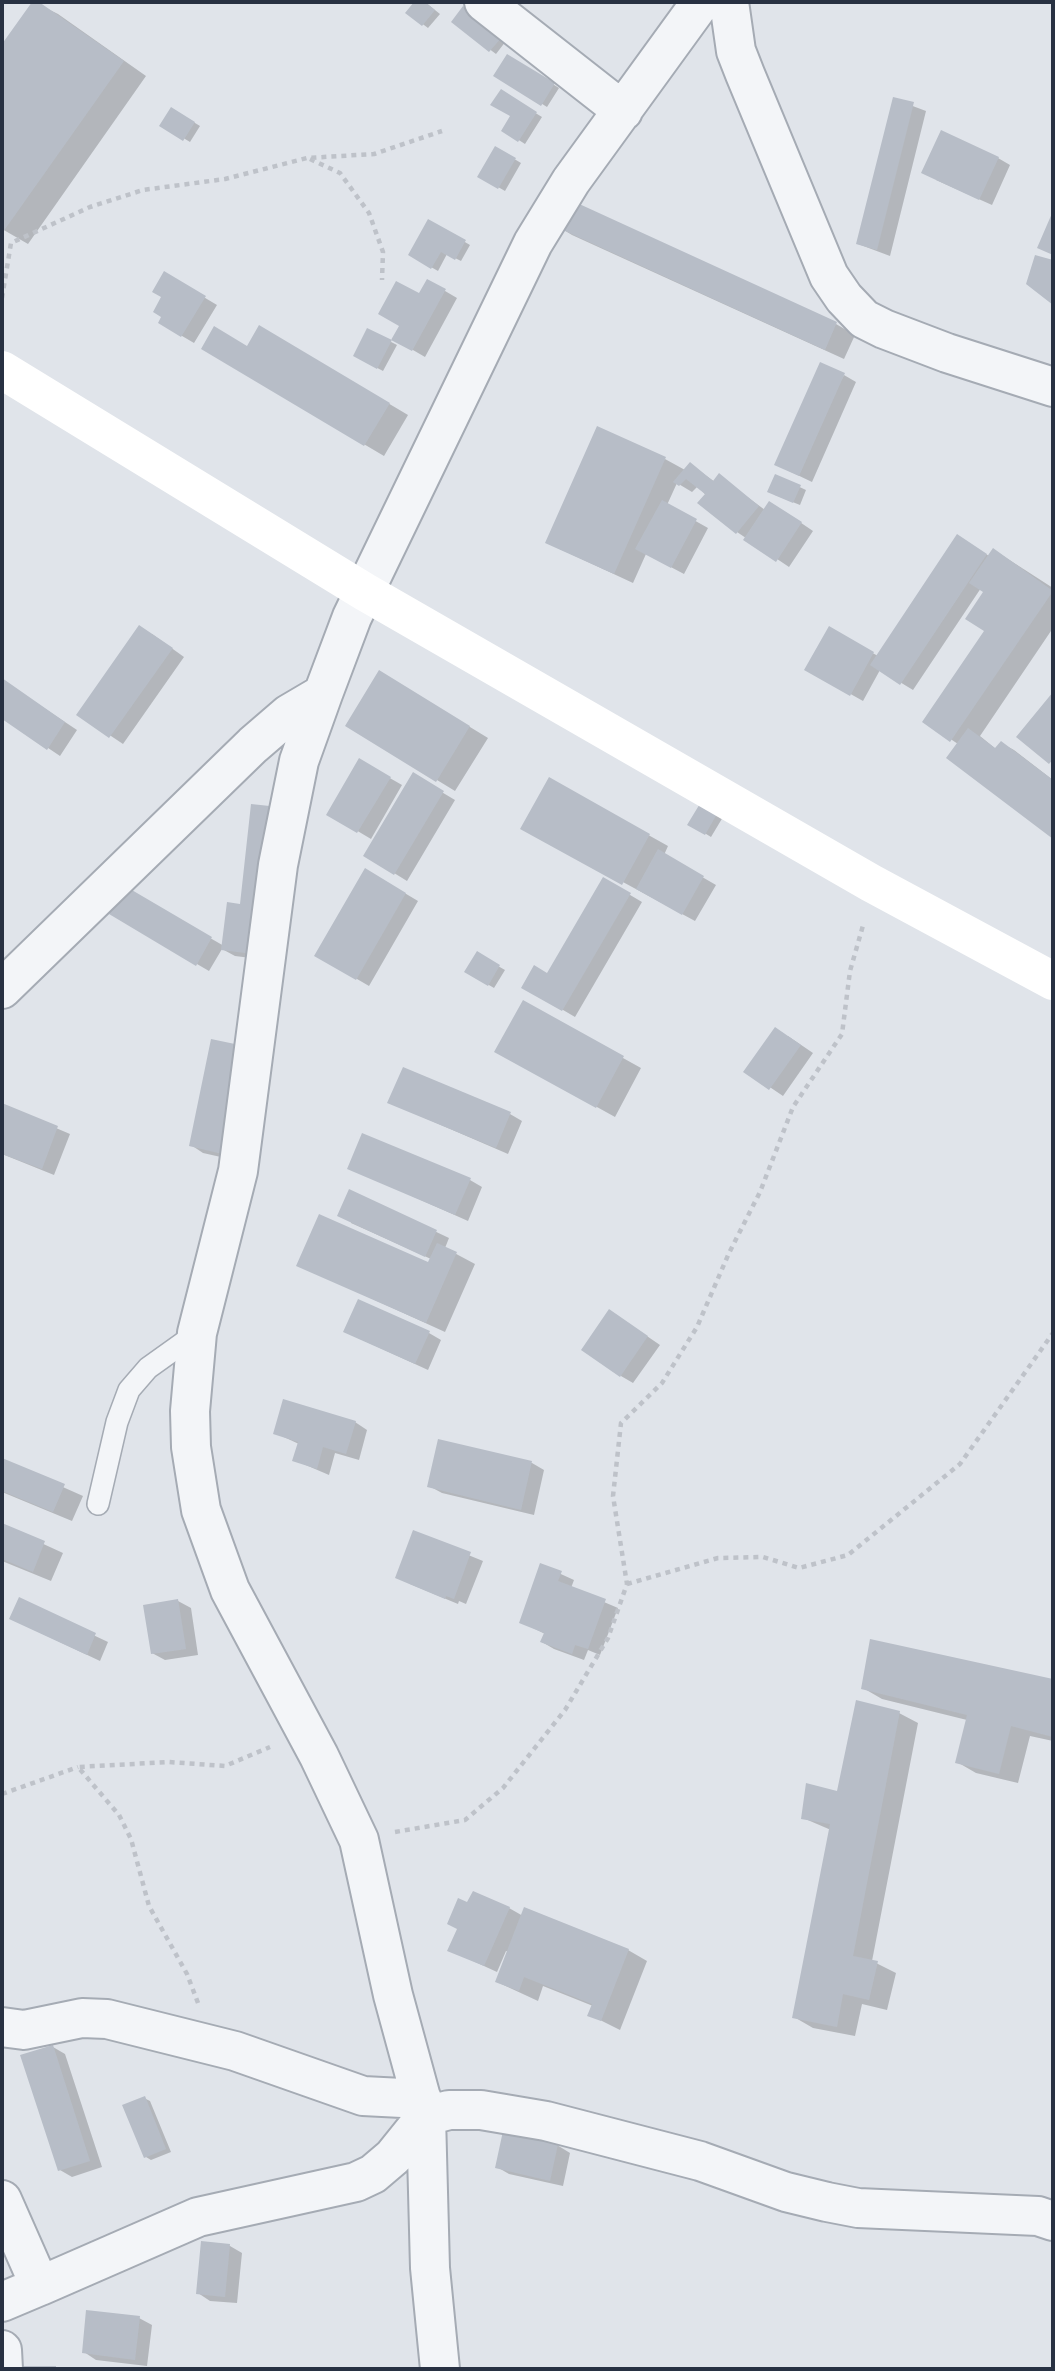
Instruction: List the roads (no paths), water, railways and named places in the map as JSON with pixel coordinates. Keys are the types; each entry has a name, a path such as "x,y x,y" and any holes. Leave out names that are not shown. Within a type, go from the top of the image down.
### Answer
{"street":[{"path":"484,2 623,111"},
{"path":"440,2369 430,2268 424,2108 393,1995 359,1840 230,1590 201,1510 191,1435 197,1333 238,1171 282,842 299,761 323,694 365,592 533,243 564,192 701,2"},
{"path":"729,2 736,51 829,276 844,298 864,319 884,329 947,354 1053,387"},
{"path":"2,370 365,592 871,883 1053,981"},
{"path":"2,989 253,745 289,715 323,694"},
{"path":"2,2027 24,2030 98,2017 215,2046 363,2096 424,2108 481,2110 546,2121 700,2161 786,2192 858,2208 1038,2216 1053,2221"},
{"path":"2,2302 198,2217 356,2182 373,2174 393,2157 424,2108"},
{"path":"2,2200 40,2286"},
{"path":"2,2350 3,2369"}],"lane":[{"path":"99,1504 117,1422 129,1390 148,1368 197,1333"}]}
